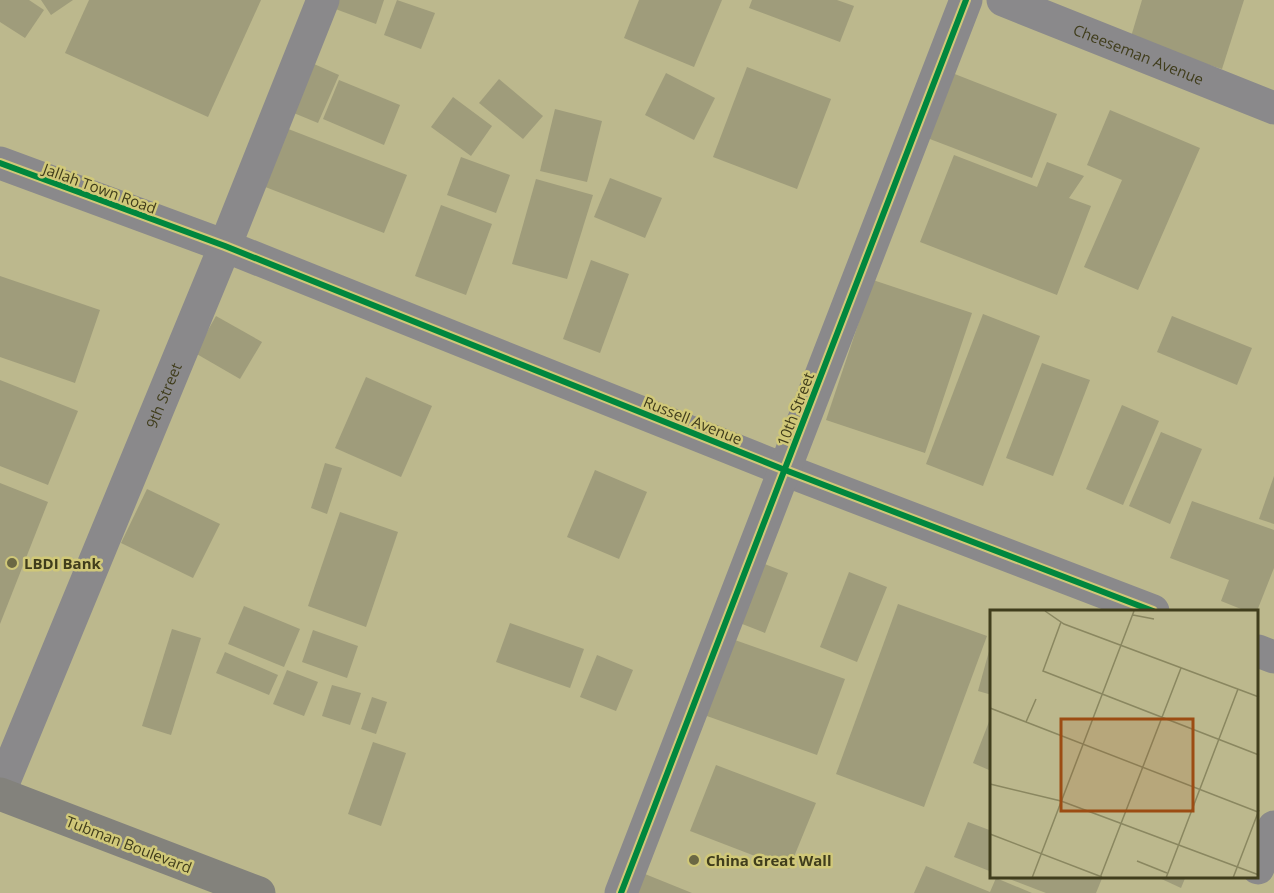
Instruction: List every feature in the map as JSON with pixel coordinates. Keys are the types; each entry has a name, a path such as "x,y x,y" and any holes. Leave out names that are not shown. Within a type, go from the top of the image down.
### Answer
{"highway":[{"name":"Tubman Boulevard","path":"0,793 259,893"}],"street":[{"name":"9th Street","path":"0,793 225,246 323,0"},
{"name":"10th Street","path":"621,893 966,0"},
{"name":"Cheeseman Avenue","path":"1003,0 1274,108"},
{"name":"Jallah Town Road","path":"0,163 225,246"},
{"name":"Russell Avenue","path":"225,246 785,470 1150,610"},
{"path":"1259,652 1274,657"},
{"path":"1259,863 1274,827"},
{"path":"1247,893 1253,878"}],"building":[{"path":"0,0 29,0 44,10 25,38 0,22"},
{"path":"41,0 73,0 51,15"},
{"path":"89,0 261,0 208,117 65,53"},
{"path":"333,0 384,0 376,24 330,7"},
{"path":"397,0 435,13 421,49 384,35"},
{"path":"639,0 722,0 694,67 624,38"},
{"path":"752,0 837,0 854,6 840,42 749,8"},
{"path":"1142,0 1244,0 1222,69 1130,40"},
{"path":"305,60 339,75 318,123 284,109"},
{"path":"747,67 831,99 797,189 713,157"},
{"path":"947,71 1057,114 1032,178 922,136"},
{"path":"666,73 715,98 694,140 645,115"},
{"path":"499,79 543,116 523,139 479,103"},
{"path":"339,80 400,105 384,145 323,119"},
{"path":"453,97 492,126 471,156 431,127"},
{"path":"555,109 602,121 587,182 540,171"},
{"path":"1110,110 1200,148 1138,290 1084,267 1122,180 1087,165"},
{"path":"278,125 407,175 384,233 255,183"},
{"path":"954,155 1037,187 1047,162 1084,176 1069,198 1091,206 1057,295 920,242"},
{"path":"461,157 510,175 496,213 447,195"},
{"path":"610,178 662,198 645,238 594,217"},
{"path":"536,179 593,195 567,279 512,264"},
{"path":"441,205 492,224 466,295 415,276"},
{"path":"591,260 629,274 600,353 563,339"},
{"path":"0,276 100,310 75,383 0,357"},
{"path":"873,280 972,313 925,453 826,420"},
{"path":"983,314 1040,336 983,486 926,464"},
{"path":"216,316 262,342 240,379 195,353"},
{"path":"1172,316 1252,348 1237,385 1157,352"},
{"path":"1042,363 1090,380 1053,476 1006,458"},
{"path":"366,377 432,406 401,477 335,448"},
{"path":"0,380 78,411 48,485 0,466"},
{"path":"1122,405 1159,421 1123,505 1086,489"},
{"path":"1161,432 1202,449 1170,524 1129,506"},
{"path":"325,463 342,468 327,514 311,508"},
{"path":"595,470 647,492 619,559 567,537"},
{"path":"1274,476 1274,524 1259,519"},
{"name":"LBDI Bank","path":"0,483 48,502 0,624"},
{"path":"147,489 220,524 193,578 121,543"},
{"path":"1192,501 1274,530 1274,568 1257,610 1244,610 1221,601 1229,580 1170,558"},
{"path":"340,512 398,532 366,627 308,606"},
{"path":"754,560 788,573 765,633 732,620"},
{"path":"849,572 887,587 857,662 820,647"},
{"path":"898,604 987,636 924,807 836,774"},
{"path":"244,606 300,629 284,667 228,644"},
{"path":"510,623 584,649 570,688 496,662"},
{"path":"172,629 201,638 171,735 142,726"},
{"path":"313,630 358,646 347,678 302,662"},
{"path":"732,639 845,679 817,755 704,715"},
{"path":"990,648 990,694 978,691"},
{"path":"225,652 278,675 269,695 216,673"},
{"path":"597,655 633,670 616,711 580,697"},
{"path":"287,670 318,682 304,716 273,704"},
{"path":"332,685 361,693 350,725 322,716"},
{"path":"372,697 387,702 376,734 361,729"},
{"path":"990,719 990,768 989,770 973,763"},
{"path":"373,742 406,753 381,826 348,814"},
{"path":"716,765 816,803 789,869 690,831"},
{"path":"968,822 990,830 990,871 954,857"},
{"path":"926,866 990,892 996,878 1032,893 914,893"},
{"path":"645,874 692,893 638,893"},
{"path":"1007,878 1102,878 1096,893 1046,893"},
{"path":"1159,878 1185,878 1181,888"}],"cycle path":[{"path":"621,893 966,0"},
{"path":"0,163 225,246 785,470 1150,610"}],"place":[{"name":"LBDI Bank","path":"12,563"},
{"name":"China Great Wall","path":"694,860"}]}
